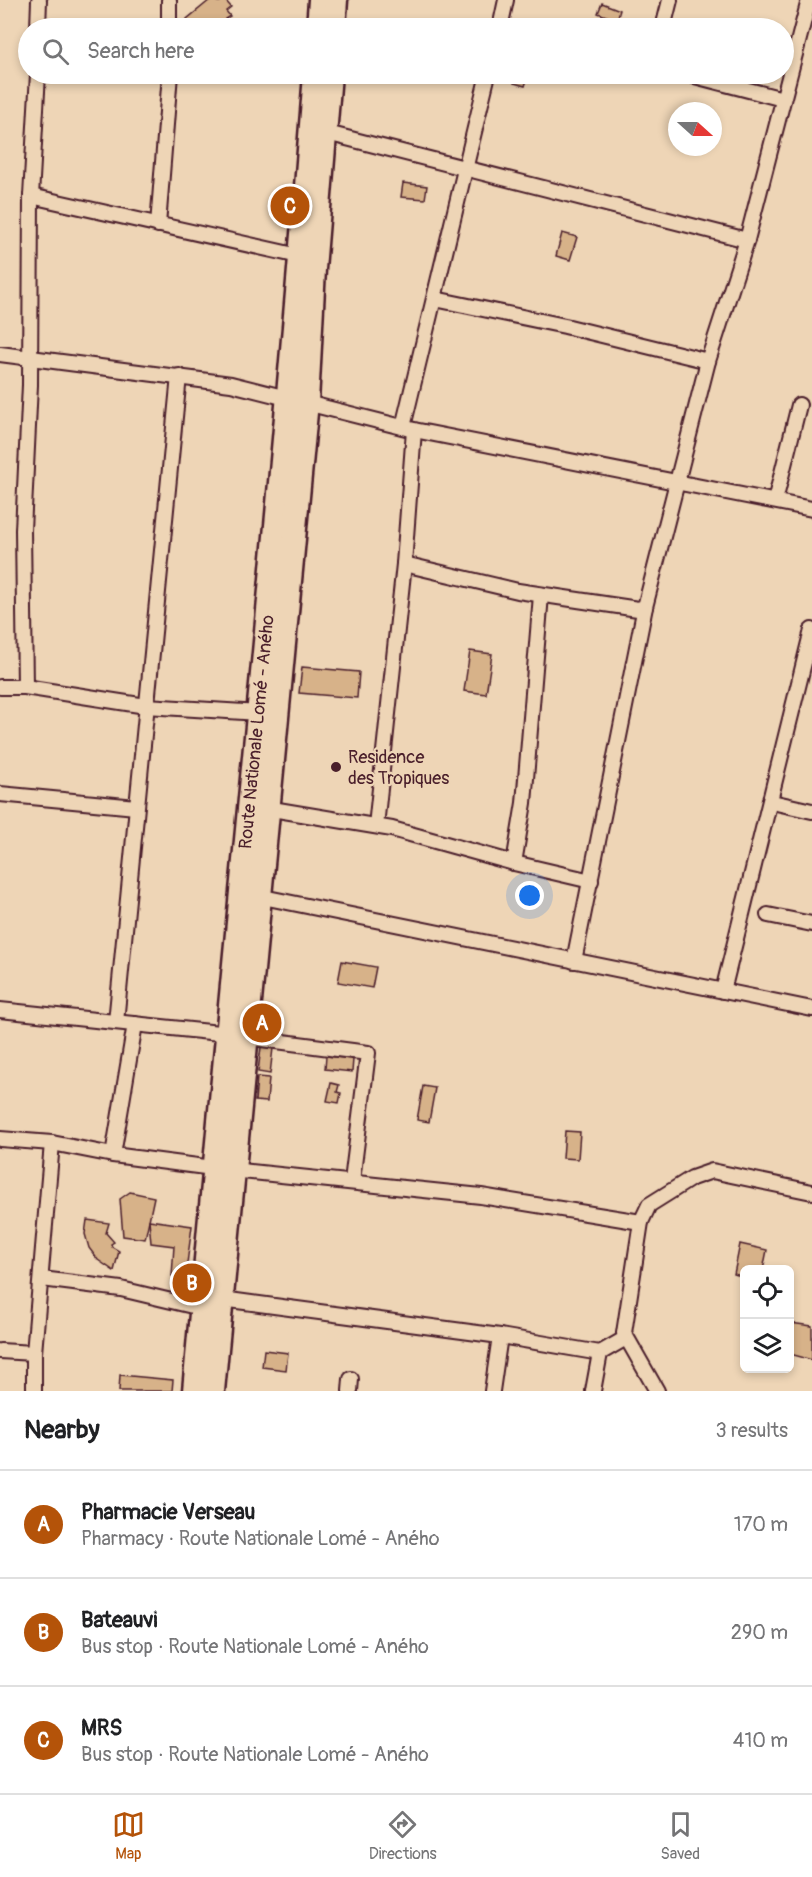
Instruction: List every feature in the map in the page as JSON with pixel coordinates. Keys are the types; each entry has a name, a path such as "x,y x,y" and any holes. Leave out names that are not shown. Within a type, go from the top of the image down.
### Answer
{"highway":[{"path":"319,18 320,0"},
{"path":"335,18 336,0"},
{"name":"Route Nationale Lomé - Aného","path":"250,895 266,808 297,400 299,256 314,84"},
{"name":"Route Nationale Lomé - Aného","path":"213,1391 212,1304 250,895 260,713 314,269 329,84"},
{"name":"Route Nationale Lomé - Aného","path":"194,1391 212,1304"}],"street":[{"path":"38,18 39,0"},
{"path":"169,0 169,18"},
{"path":"503,18 506,0"},
{"path":"666,18 670,0"},
{"path":"794,58 809,3"},
{"path":"25,687 23,530 30,358 31,196 37,84"},
{"path":"158,225 169,84"},
{"path":"376,826 404,564 408,429 464,167 485,84"},
{"path":"725,84 783,99"},
{"path":"574,961 645,607 708,361 747,240 787,84"},
{"path":"327,133 747,240"},
{"path":"31,196 299,256"},
{"path":"435,299 565,326 708,361"},
{"path":"0,354 179,376 262,390 408,429 812,509"},
{"path":"116,1022 179,376"},
{"path":"775,501 800,405"},
{"path":"404,564 541,595 638,609 645,607"},
{"path":"514,863 524,803 541,595"},
{"path":"723,991 772,802 812,630"},
{"path":"0,687 25,687 146,706 260,713"},
{"path":"0,794 136,807"},
{"path":"772,802 812,811"},
{"path":"266,808 376,826 591,881"},
{"path":"250,895 812,1009"},
{"path":"768,915 812,924"},
{"path":"0,1010 368,1053 352,1180"},
{"path":"113,1155 135,1024"},
{"path":"0,1138 52,1143 113,1155 223,1169 352,1180 481,1196 641,1222"},
{"path":"34,1391 34,1353 52,1143"},
{"path":"657,1391 626,1338 623,1326 641,1222 649,1204 692,1178 712,1171 812,1191"},
{"path":"42,1279 212,1304 500,1336 600,1353 626,1338"},
{"path":"492,1391 500,1336"},
{"path":"0,1351 34,1353"},
{"path":"593,1391 600,1353"}],"building":[{"path":"210,0 219,2 225,0 231,7 226,11 230,16 227,18 188,18"},
{"path":"602,3 620,10 618,18 598,13"},
{"path":"403,183 427,186 425,199 401,197"},
{"path":"562,233 577,237 570,260 556,256"},
{"path":"470,651 492,654 486,694 464,691"},
{"path":"302,667 359,672 357,698 299,693"},
{"path":"342,961 376,967 372,988 338,982"},
{"path":"261,1047 273,1048 270,1074 258,1072"},
{"path":"326,1056 353,1059 352,1072 325,1069"},
{"path":"257,1077 269,1078 267,1102 255,1101"},
{"path":"331,1083 339,1085 337,1092 341,1093 339,1103 327,1101"},
{"path":"423,1086 435,1088 429,1122 417,1120"},
{"path":"565,1131 580,1132 578,1159 563,1158"},
{"path":"130,1192 154,1197 145,1239 123,1236 120,1199"},
{"path":"87,1220 109,1223 106,1233 114,1242 111,1244 112,1247 119,1251 114,1271 98,1260 89,1248 85,1234"},
{"path":"149,1220 192,1226 185,1278 172,1276 174,1246 151,1243"},
{"path":"740,1244 767,1250 764,1265 740,1265 740,1276 734,1274"},
{"path":"794,1324 812,1326 812,1360 794,1355"},
{"path":"264,1350 288,1353 286,1370 262,1367"},
{"path":"120,1375 173,1380 172,1391 119,1391"}],"place":[{"name":"MRS","path":"290,206"},
{"name":"Residence des Tropiques","path":"336,767"},
{"name":"Pharmacie Verseau","path":"262,1023"},
{"name":"Bateauvi","path":"192,1283"}]}
